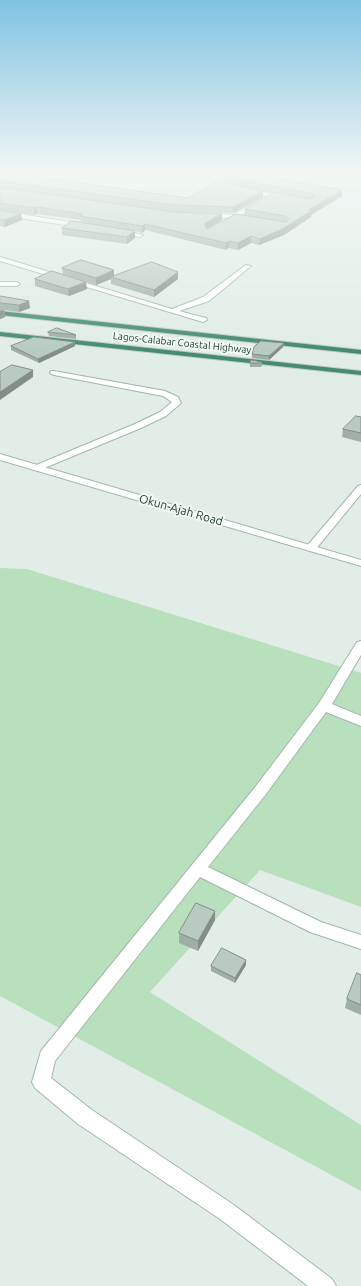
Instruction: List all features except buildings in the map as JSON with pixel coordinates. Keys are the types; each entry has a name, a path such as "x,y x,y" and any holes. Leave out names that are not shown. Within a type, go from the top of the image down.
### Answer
{"highway":[{"name":"Lagos-Calabar Coastal Highway","path":"0,313 361,352"},
{"name":"Lagos-Calabar Coastal Highway","path":"0,334 361,373"}],"street":[{"path":"110,230 140,235"},
{"path":"0,259 203,320"},
{"path":"172,311 206,299 248,266"},
{"path":"0,284 18,284"},
{"path":"37,468 138,426 168,411 177,403 175,399 165,394 54,373"},
{"name":"Okun-Ajah Road","path":"0,457 361,563"},
{"path":"311,548 361,488"},
{"path":"325,1286 227,1212 85,1117 41,1082 47,1057 262,790 324,706 361,646"},
{"path":"324,706 361,721"},
{"path":"197,869 316,927 361,942"}],"green space":[{"path":"0,568 27,569 361,673 361,907 260,870 150,992 361,1125 361,1191 0,996"}]}
